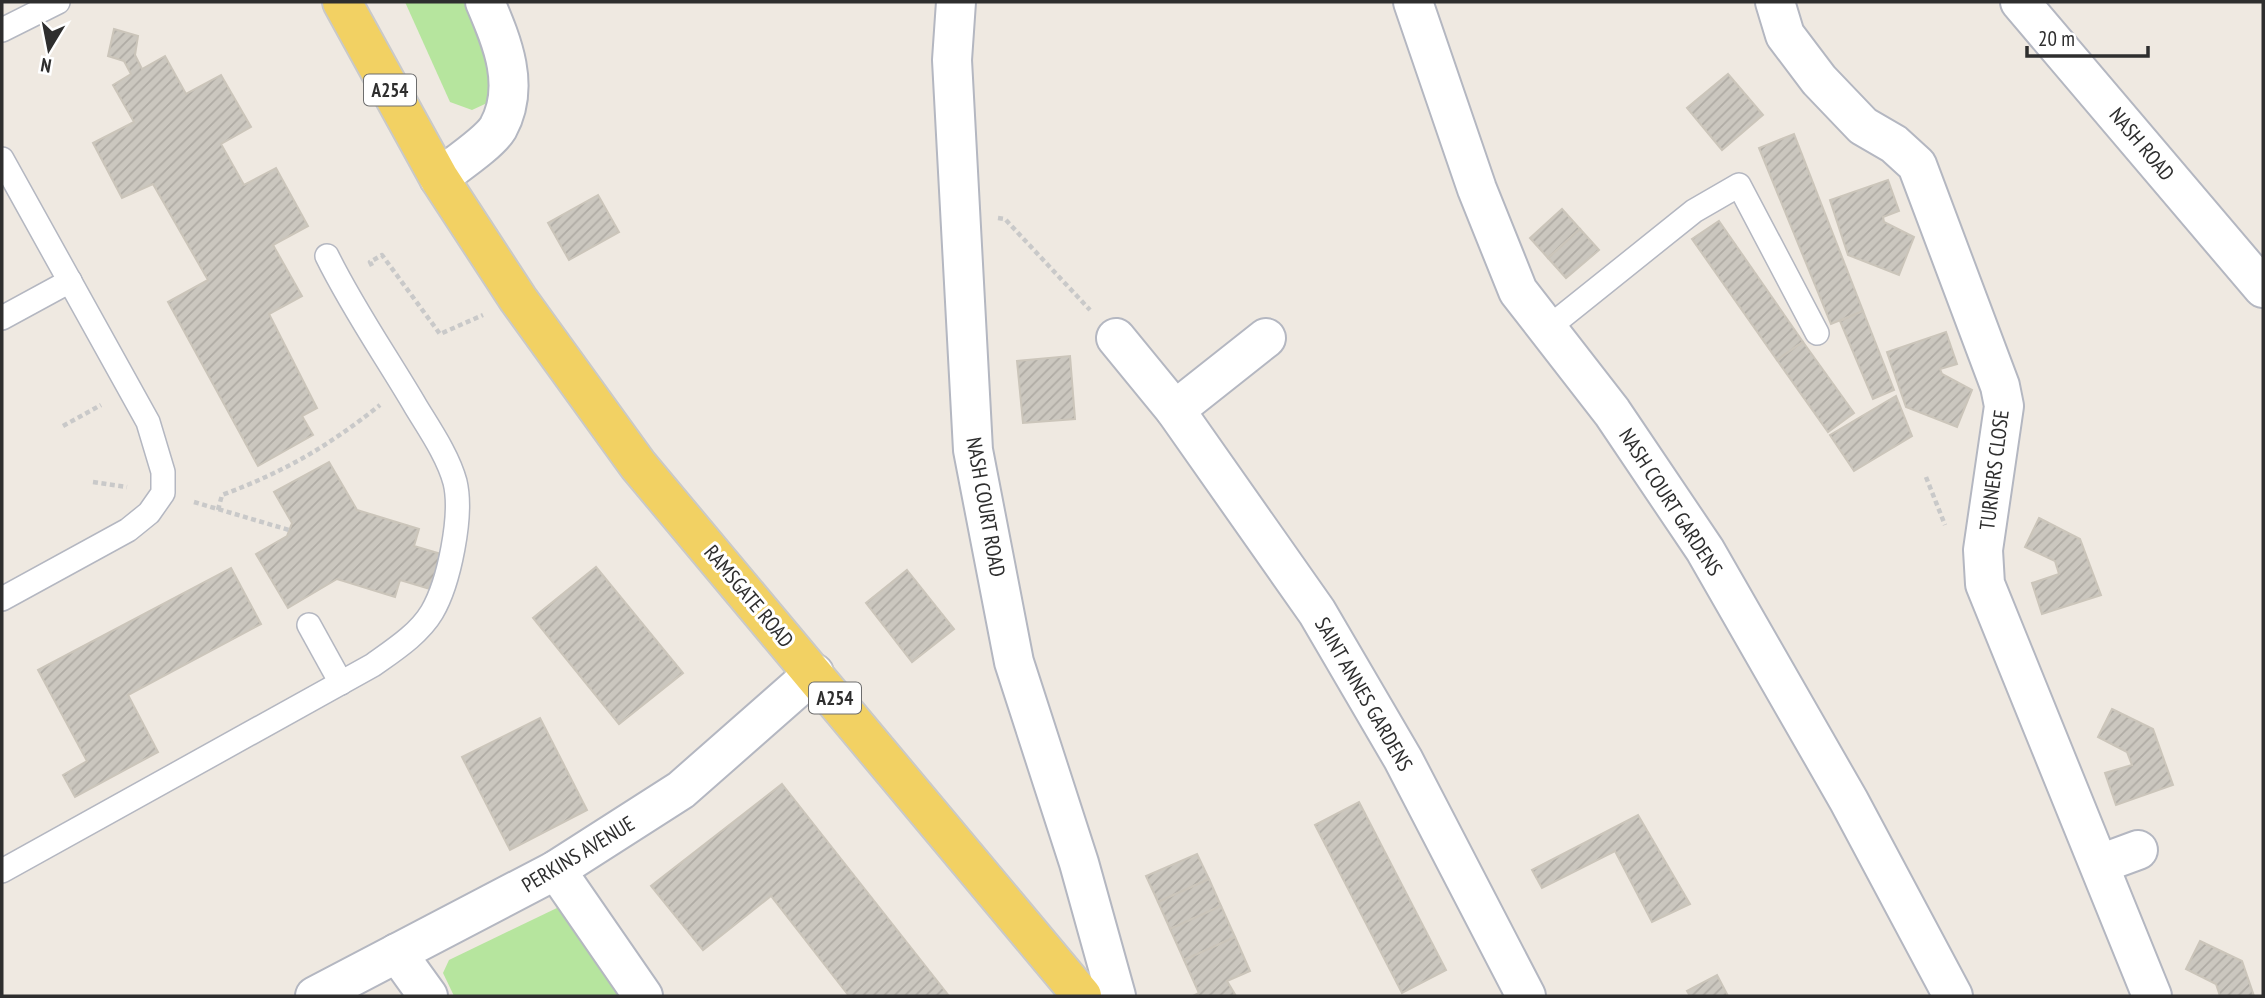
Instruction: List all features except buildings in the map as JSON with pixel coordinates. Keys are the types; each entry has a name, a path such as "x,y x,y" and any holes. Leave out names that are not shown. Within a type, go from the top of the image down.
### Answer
{"main road":[{"name":"RAMSGATE ROAD","path":"342,2 439,178 518,299 638,465 1082,996"}],"street":[{"path":"439,178 497,129 510,90 505,49 485,2"},
{"name":"NASH COURT ROAD","path":"956,2 951,61 973,450 1011,648 1043,758 1079,863 1116,996"},
{"name":"NASH COURT GARDENS","path":"1413,2 1477,189 1518,291 1612,412 1704,550 1849,801 1953,996"},
{"name":"TURNERS CLOSE","path":"1775,2 1785,36 1819,80 1863,126 1895,144 1917,165 1922,178 2000,386 2004,406 1983,550 1985,584 2152,996"},
{"name":"NASH ROAD","path":"2020,2 2263,288"},
{"name":"SAINT ANNES GARDENS","path":"1116,338 1175,410 1317,612 1403,759 1526,996"},
{"path":"1175,410 1266,338"},
{"name":"PERKINS AVENUE","path":"315,996 556,870 681,790 814,673"},
{"path":"2100,864 2138,850"},
{"path":"556,870 643,996"},
{"path":"397,953 428,996"}],"lane":[{"path":"4,24 58,2"},
{"path":"2,159 130,389 155,444 163,472 163,493 149,513 128,530 2,599"},
{"path":"1548,328 1694,211 1739,185 1818,333"},
{"path":"2,872 341,683 408,639 432,613 444,583 455,529 455,483 435,437 348,299 327,256"},
{"path":"2,318 70,281"},
{"path":"309,625 341,683"}],"path":[{"path":"960,208 1005,219 1116,338"},
{"path":"375,274 369,262 382,256 440,334 518,299"},
{"path":"218,510 222,495 288,469 334,441 404,386"},
{"path":"63,426 130,389"}],"green space":[{"path":"405,2 472,2 498,98 472,110 450,102"},
{"path":"559,907 629,996 454,996 443,973 449,960"}]}
